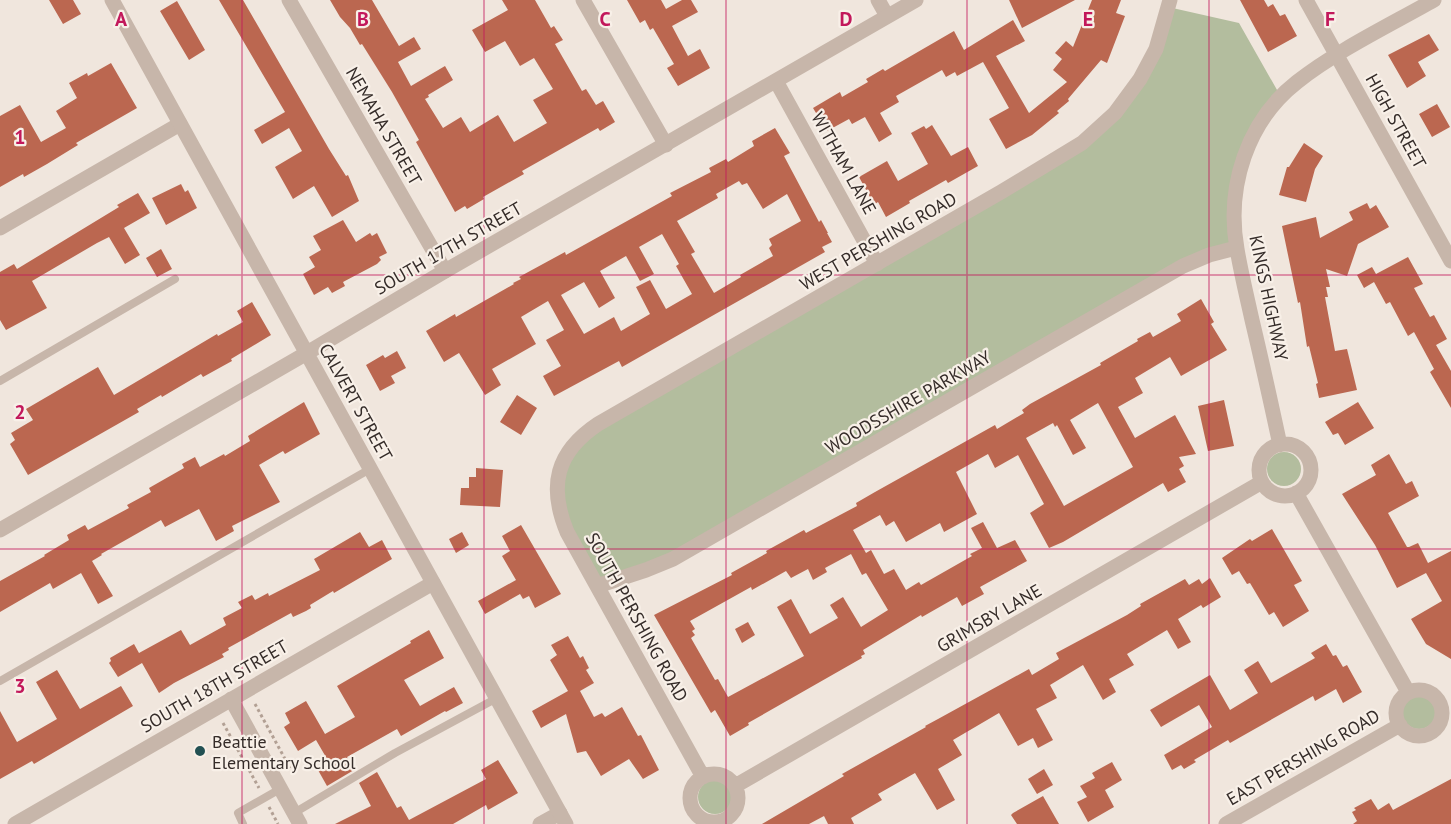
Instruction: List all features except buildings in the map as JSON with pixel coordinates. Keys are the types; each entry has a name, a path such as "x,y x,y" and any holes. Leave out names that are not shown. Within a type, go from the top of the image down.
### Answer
{"street":[{"name":"CALVERT STREET","path":"112,0 563,818"},
{"name":"NEMAHA STREET","path":"289,0 445,272"},
{"path":"583,0 666,145"},
{"path":"878,0 887,16"},
{"name":"SOUTH 17TH STREET","path":"0,530 916,0"},
{"name":"WEST PERSHING ROAD","path":"559,471 574,443 598,424 1070,152 1092,135 1126,100 1149,64 1170,0"},
{"name":"HIGH STREET","path":"1306,0 1451,261"},
{"path":"1338,56 1434,0"},
{"name":"KINGS HIGHWAY","path":"1280,445 1236,248 1234,219 1236,189 1246,148 1254,132 1278,100 1296,83 1338,56"},
{"name":"WITHAM LANE","path":"776,81 877,264"},
{"path":"0,228 180,124"},
{"name":"WOODSSHIRE PARKWAY","path":"597,586 673,559 1183,266 1209,255 1236,248"},
{"path":"1288,444 1298,448 1309,462 1309,479 1296,493 1280,495 1273,493 1262,482 1259,470 1263,457 1270,449 1280,445 1288,444"},
{"name":"SOUTH PERSHING ROAD","path":"559,471 557,487 561,516 567,532 703,777"},
{"name":"GRIMSBY LANE","path":"735,786 1262,482"},
{"path":"1296,493 1408,692"},
{"name":"SOUTH 18TH STREET","path":"15,824 433,583"},
{"path":"1422,689 1431,692 1442,705 1447,716 1437,728 1424,736 1408,734 1400,725 1396,713 1399,701 1408,692 1422,689"},
{"path":"231,699 297,819"},
{"name":"EAST PERSHING ROAD","path":"1227,824 1400,725"},
{"path":"718,774 727,778 735,786 738,799 728,821 709,821 697,814 691,805 691,790 703,777 718,774"},
{"path":"540,824 563,818"}],"lane":[{"path":"0,381 175,279"},
{"path":"0,681 370,469"},
{"path":"297,819 394,753 497,698"},
{"path":"243,824 237,813 280,789"}],"path":[{"path":"247,690 290,768"},
{"path":"215,708 278,824"}],"green space":[{"path":"1168,7 1239,23 1281,97 1246,148 1236,248 1222,250 673,559 597,586 558,501 574,443 1070,152 1126,100"},
{"path":"1284,452 1296,457 1301,469 1296,481 1284,486 1272,481 1267,469 1272,457"},
{"path":"1419,695 1431,700 1436,712 1431,724 1419,729 1407,724 1402,712 1407,700"},
{"path":"715,780 727,785 732,797 727,809 715,814 703,809 698,797 703,785"}],"place":[{"name":"Beattie Elementary School","path":"200,751"}]}
